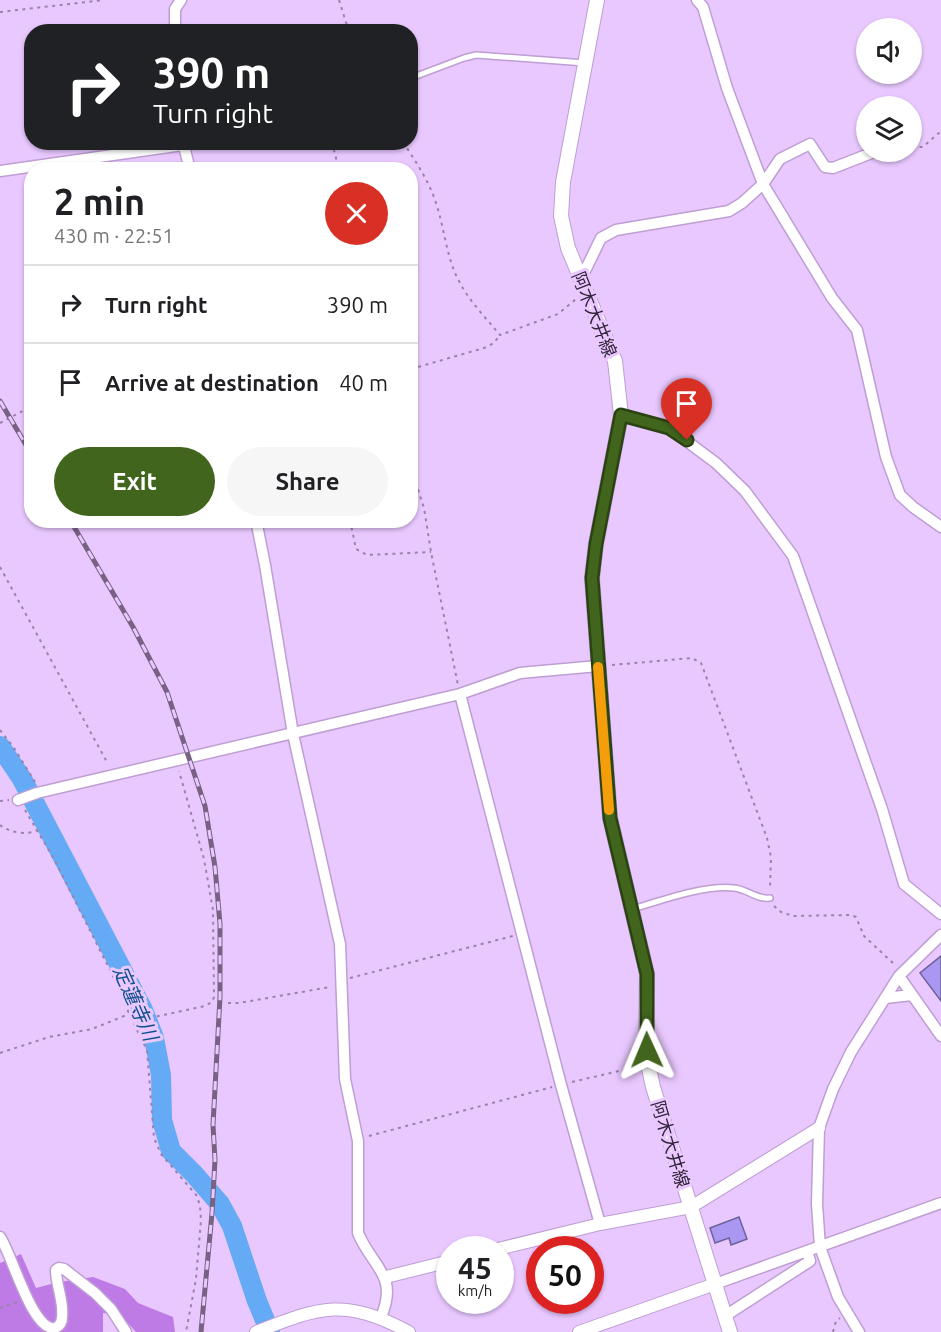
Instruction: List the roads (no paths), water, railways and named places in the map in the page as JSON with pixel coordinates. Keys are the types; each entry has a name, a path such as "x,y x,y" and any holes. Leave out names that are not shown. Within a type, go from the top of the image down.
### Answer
{"main road":[{"name":"阿木大井線","path":"597,0 563,182 561,216 568,248 615,361 621,415 594,557 592,600 610,818 647,974 648,1064 730,1332"}],"street":[{"path":"175,24 175,9 181,0"},
{"path":"698,0 703,8 727,88 763,183 832,298 857,330 886,457 900,495 941,526"},
{"path":"583,285 601,238 616,230 729,211 742,203 763,183 780,159 810,144 825,167 833,168 856,159"},
{"path":"61,162 142,150"},
{"path":"0,171 24,167"},
{"path":"621,415 669,428 717,463 746,491 793,556 882,809 904,884 941,914"},
{"path":"258,528 293,734 340,944 345,1079 357,1139 358,1233 386,1277 387,1304 381,1317"},
{"path":"18,800 113,775 460,694 520,673 598,666"},
{"path":"460,694 561,1085 600,1224"},
{"path":"859,1332 838,1297 820,1247 817,1204 819,1128 833,1089 851,1052 885,998 901,974 941,935"},
{"path":"901,974 912,995 941,1036"},
{"path":"885,998 912,995"},
{"path":"514,1245 600,1224 691,1207 819,1128"},
{"path":"579,1332 941,1203"},
{"path":"0,1237 6,1245 24,1298 40,1324 46,1329 57,1327 62,1321 63,1310 56,1270 59,1268 64,1269 95,1293 111,1309 126,1332"},
{"path":"725,1316 810,1261 807,1251"},
{"path":"386,1277 436,1264"},
{"path":"256,1332 311,1312 337,1309 353,1309 381,1317 409,1332"}],"lane":[{"path":"418,75 477,55 586,63"},
{"path":"633,909 684,894 724,888 742,890 760,898 770,898"}],"waterway":[{"name":"定蓮寺川","path":"0,746 22,779 143,1010 154,1038 161,1075 162,1120 171,1151 220,1204 232,1226 270,1332"}],"railway":[{"path":"0,401 24,442"},
{"path":"75,528 133,627 167,692 205,806 215,867 220,924 220,997 213,1125 215,1160 212,1213 201,1332"}]}
